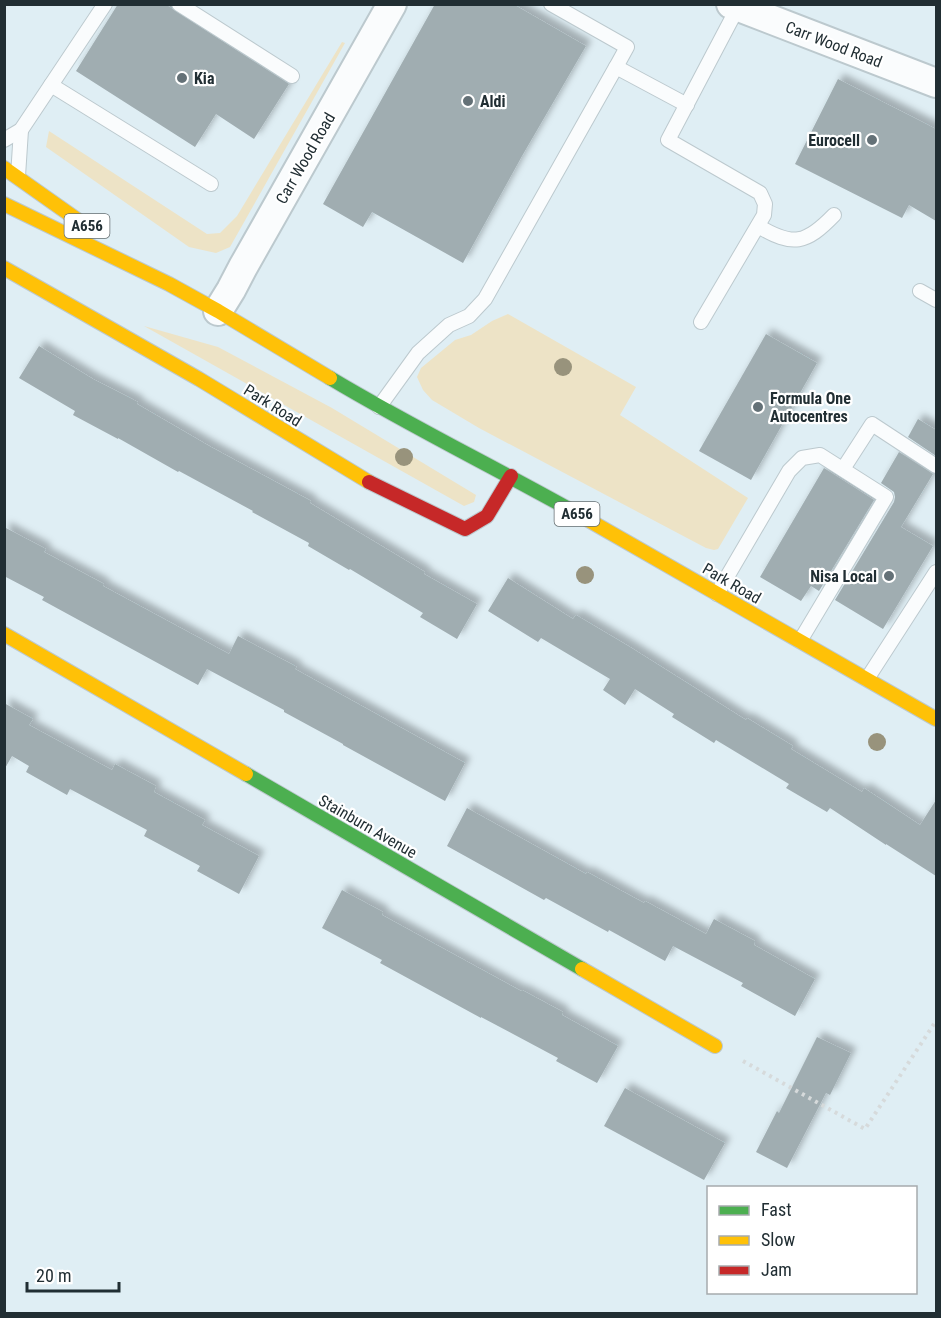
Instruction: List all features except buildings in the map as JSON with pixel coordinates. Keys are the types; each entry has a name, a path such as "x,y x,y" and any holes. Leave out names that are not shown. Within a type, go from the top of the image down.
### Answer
{"street":[{"name":"Carr Wood Road","path":"218,311 392,4"},
{"name":"Carr Wood Road","path":"734,6 770,11 936,83"},
{"name":"Park Road","path":"4,168 169,284"},
{"name":"Park Road","path":"4,204 169,284 218,311 379,407 511,476 936,719"},
{"name":"Park Road","path":"4,268 200,378 366,482 465,529 487,516 511,476"},
{"name":"Stainburn Avenue","path":"4,634 715,1046"}],"lane":[{"path":"4,140 21,130 105,4"},
{"path":"179,4 292,76"},
{"path":"379,407 418,353 449,325 469,315 485,299 627,47 551,4"},
{"path":"701,322 764,215 765,204 760,193 668,140 734,6"},
{"path":"616,67 687,105"},
{"path":"51,86 212,184"},
{"path":"18,177 21,130"},
{"path":"758,226 774,236 789,240 802,238 819,231 834,215"},
{"path":"920,291 936,300"},
{"path":"843,469 872,424 936,466"},
{"path":"717,594 789,471 802,458 820,455 886,497 800,641"},
{"path":"867,679 936,572"}],"path":[{"path":"715,1046 865,1129 936,1021"}],"shaded area":[{"path":"342,42 345,43 230,247 216,253 189,247 46,147 49,131 207,234 220,233 237,216"},
{"path":"508,314 636,387 620,415 748,498 718,549 706,548 479,428 432,400 423,390 417,377 421,368 455,340 471,335 492,321"},
{"path":"144,326 218,347 332,408 476,495 474,502 464,506"}],"traffic: fast":[{"path":"330,378 576,513"},
{"path":"246,774 582,969"}],"traffic: slow":[{"path":"4,168 89,228"},
{"path":"4,204 169,284 330,378"},
{"path":"4,268 199,379 369,482"},
{"path":"576,513 936,719"},
{"path":"4,634 246,774"},
{"path":"582,969 715,1046"}],"traffic: jam":[{"path":"369,482 465,529 487,516 511,476"}],"place":[{"name":"Kia","path":"182,78"},
{"name":"Aldi","path":"468,101"},
{"name":"Eurocell","path":"872,140"},
{"name":"Formula One Autocentres","path":"758,407"},
{"name":"Nisa Local","path":"889,576"}]}
